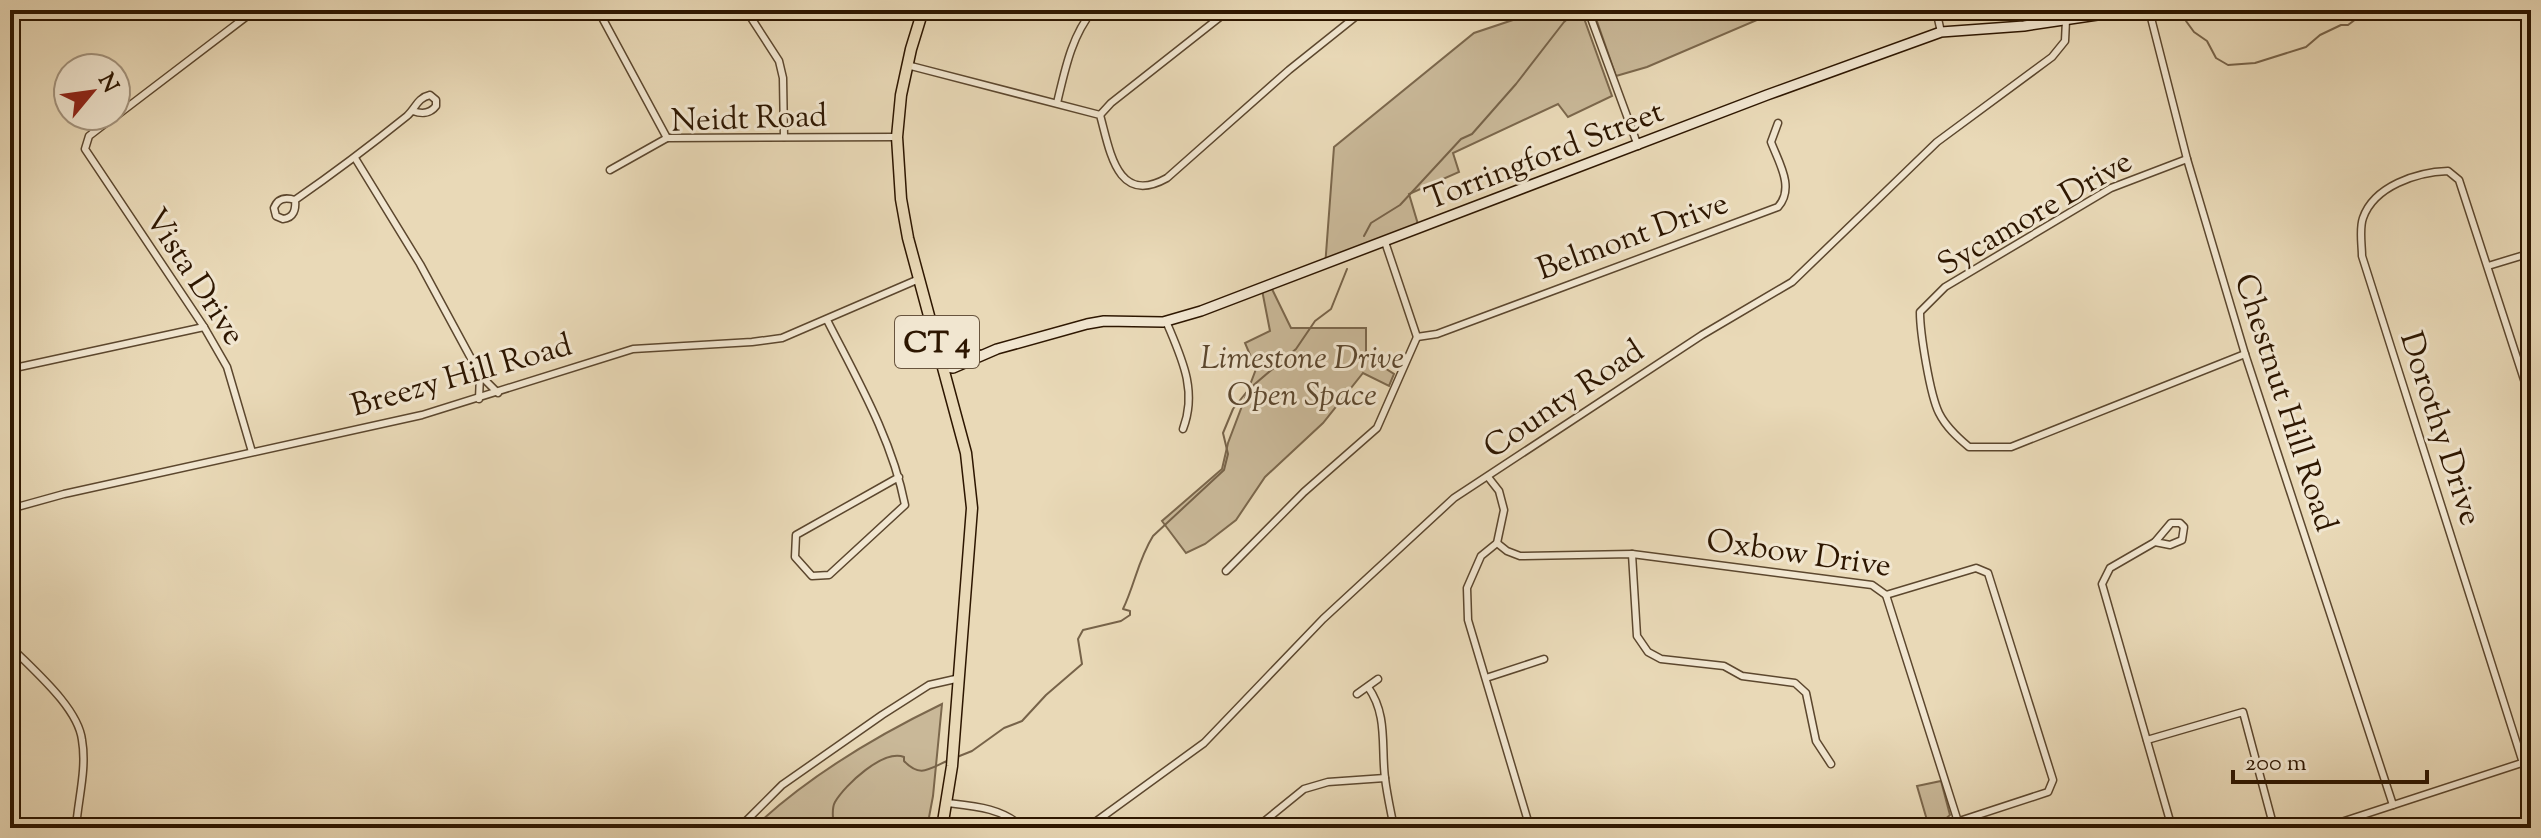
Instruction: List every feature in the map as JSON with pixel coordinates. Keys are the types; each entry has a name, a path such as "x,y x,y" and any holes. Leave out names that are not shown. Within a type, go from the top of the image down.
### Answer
{"main road":[{"name":"CT 4","path":"923,10 907,65 897,137 901,199 908,238 966,453 972,508 952,766 942,828"},
{"name":"Torringford Street","path":"943,366 953,368 971,362 979,355 1099,322 1166,321 1205,310 1767,95 1941,32 2066,20 2131,10"}],"street":[{"path":"132,104 255,10"},
{"path":"598,10 667,138"},
{"path":"746,10 779,61 783,78 784,137"},
{"path":"1057,103 1069,52 1081,26 1093,10"},
{"path":"1100,115 1229,10"},
{"path":"1100,115 1118,171 1126,180 1143,186 1156,185 1364,10"},
{"path":"1936,10 1941,32"},
{"name":"Chestnut Hill Road","path":"2149,10 2187,159 2245,354 2393,805"},
{"path":"1588,11 1638,146"},
{"name":"County Road","path":"1087,828 1204,743 1334,609 1454,498 1702,335 1792,282 1937,142 2052,57 2065,41 2066,20"},
{"path":"2531,33 2528,40 2531,56"},
{"path":"907,65 1100,115"},
{"path":"295,200 355,158 413,111"},
{"name":"Belmont Drive","path":"1417,337 1437,334 1778,207 1786,198 1788,187 1771,142 1778,123"},
{"name":"Vista Drive","path":"94,132 84,145 85,149 204,327 227,367 252,452"},
{"name":"Neidt Road","path":"610,170 667,138 897,137"},
{"path":"355,158 420,264 480,375 498,393"},
{"name":"Sycamore Drive","path":"2187,159 2111,188 1932,298 1920,312 1920,329 1938,411 1951,432 1969,447 2011,447 2245,354"},
{"name":"Dorothy Drive","path":"2488,266 2459,180 2448,171 2436,171 2386,188 2372,200 2362,220 2362,256 2527,761"},
{"path":"1226,571 1304,492 1377,428 1417,337 1385,242"},
{"path":"2531,253 2488,266 2531,401"},
{"name":"Breezy Hill Road","path":"10,509 64,494 422,415 633,349 782,338 919,279"},
{"path":"827,320 868,401 899,477 905,505 829,575 812,576 795,557 796,535 899,477"},
{"path":"1166,321 1187,371 1188,416 1183,429"},
{"path":"10,369 204,327"},
{"path":"479,399 480,375"},
{"path":"1488,477 1499,491 1504,510 1497,543 1481,556 1467,588 1468,620 1530,828"},
{"path":"2155,542 2176,544 2182,540 2184,527 2180,523 2171,523 2155,542 2110,568 2102,584 2172,828"},
{"name":"Oxbow Drive","path":"1497,543 1520,556 1632,554 1872,585 1886,595 1976,568 1988,573 2053,780 2048,792 1959,825 1938,828"},
{"path":"1632,554 1637,636 1648,652 1661,659 1724,666 1742,676 1795,683 1806,693 1816,741 1831,764"},
{"path":"1886,595 1959,825"},
{"path":"10,646 64,704 80,730 83,756 76,828"},
{"path":"1486,678 1544,659"},
{"path":"739,828 782,785 882,715 932,684 960,678"},
{"path":"1357,694 1378,679"},
{"path":"1368,687 1378,704 1384,726 1385,778 1394,828"},
{"path":"2147,740 2243,712 2274,828"},
{"path":"2323,828 2527,761"},
{"path":"1256,828 1304,789 1328,782 1385,778"},
{"path":"947,803 983,808 1014,819 1023,828"}],"green space":[{"path":"1543,10 1581,10 1612,96 1568,117 1558,104 1453,153 1459,172 1409,194 1420,231 1325,267 1334,147 1474,33"},
{"path":"1593,10 1753,10 1757,20 1647,67 1616,76"},
{"name":"Limestone Drive Open Space","path":"1271,287 1291,328 1366,328 1366,356 1394,374 1389,386 1363,373 1323,423 1265,477 1236,520 1205,544 1186,553 1162,521 1222,469 1228,443 1256,369 1245,343 1270,331 1262,290"},
{"path":"942,704 927,828 771,828 762,820 803,786 848,756"},
{"path":"1941,781 1950,815 1929,827 1917,786"}],"waterway":[{"path":"1364,236 1371,223 1400,205 1461,139 1472,134 1564,22 1578,10"},
{"path":"2183,10 2194,32 2207,41 2216,58 2228,65 2255,63 2306,47 2320,35 2348,25 2368,10"},
{"path":"957,757 972,751 1004,728 1022,721 1082,664 1078,639 1083,630 1121,621 1130,615 1130,611 1123,609 1153,536 1224,470 1228,454 1223,433 1233,409 1249,389 1296,349 1315,321 1331,309 1347,269"},
{"path":"834,828 835,802 856,778 876,763 895,756 904,757 904,761 920,771 947,761"}]}
